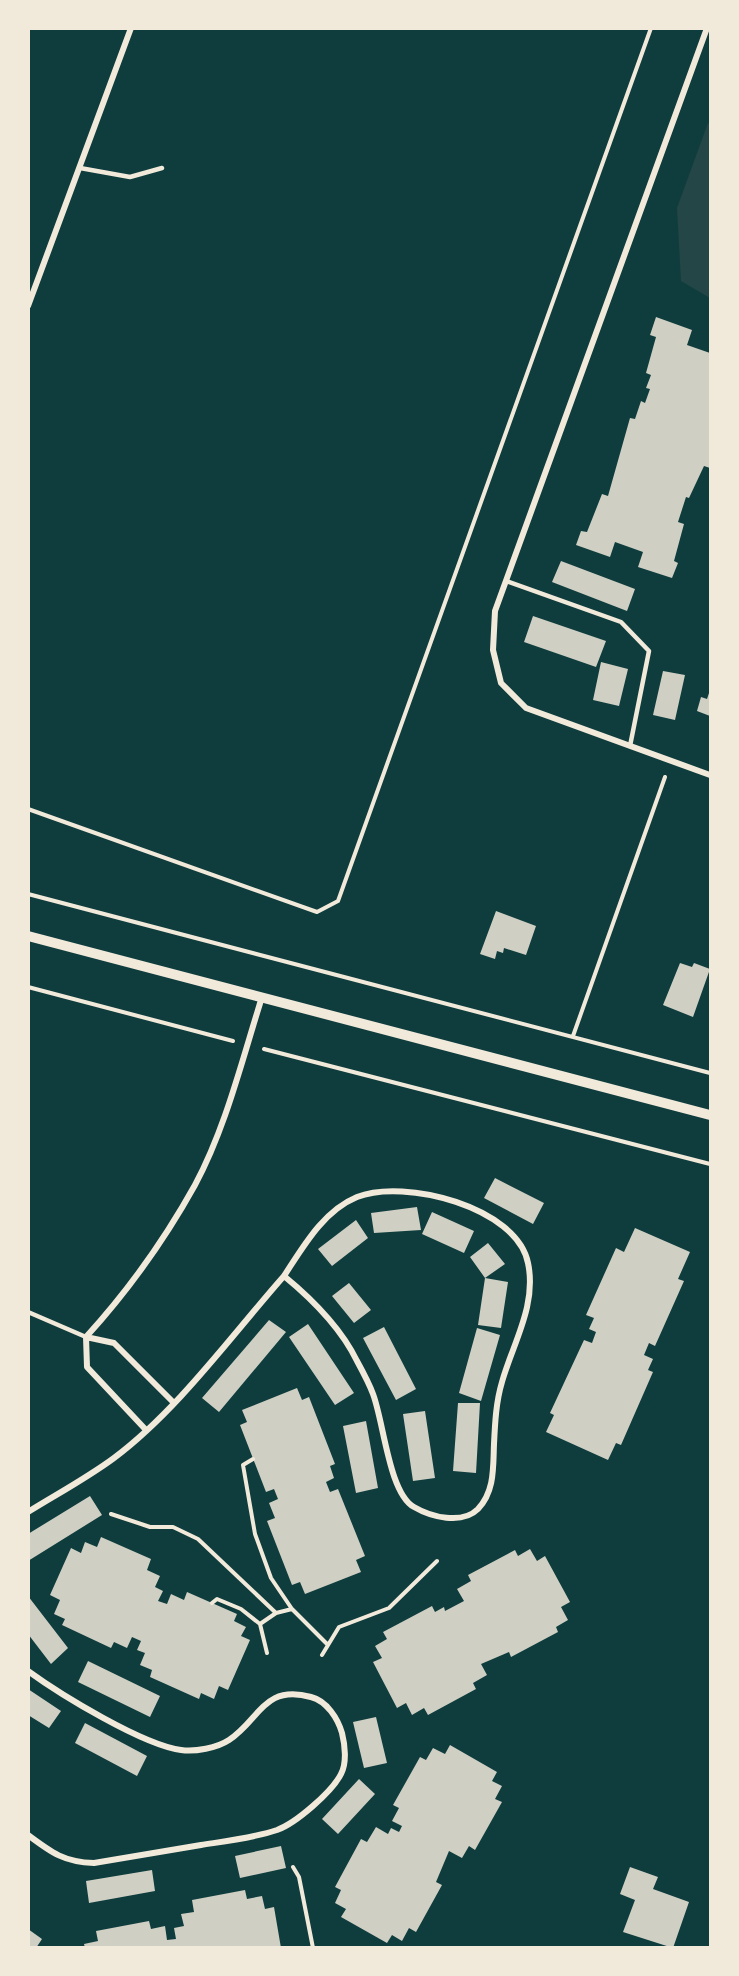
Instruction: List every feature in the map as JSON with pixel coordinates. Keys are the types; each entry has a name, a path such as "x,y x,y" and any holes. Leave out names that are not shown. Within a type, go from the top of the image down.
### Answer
{"street":[{"path":"28,306 131,28"},
{"path":"706,28 495,611 493,650 501,683 526,708 711,775"},
{"path":"28,936 711,1115"},
{"path":"146,1430 87,1367 86,1337 128,1286 195,1184 236,1084 262,997"},
{"path":"28,1512 115,1458 146,1430 174,1403 284,1276 309,1237 332,1214 356,1198 381,1191 428,1193 486,1216 503,1226 522,1247 528,1262 531,1292 496,1405 491,1486 477,1510 465,1516 447,1518 428,1514 411,1506 399,1491 391,1473 386,1438 373,1394 356,1358 308,1295 284,1276"},
{"path":"86,1337 114,1343 174,1403"},
{"path":"28,1671 52,1688 154,1744 182,1751 209,1748 230,1740 264,1703 285,1694 313,1697 333,1712 342,1733 345,1754 342,1773 305,1812 279,1829 251,1837 94,1863 72,1862 56,1855 28,1835"}],"lane":[{"path":"80,168 130,177 162,168"},
{"path":"506,581 621,622 649,651 630,746"},
{"path":"28,1312 86,1337"}],"path":[{"path":"28,809 317,912 338,901 651,28"},
{"path":"573,1036 665,776"},
{"path":"28,894 711,1073"},
{"path":"28,987 208,1034"},
{"path":"276,1052 711,1164"},
{"path":"253,1459 243,1465 255,1534 271,1578 292,1609 328,1645"},
{"path":"111,1514 150,1527 173,1527 198,1539 276,1612"},
{"path":"322,1655 339,1628 389,1608 437,1561"},
{"path":"212,1603 217,1599 241,1609 260,1624 267,1653"},
{"path":"260,1624 276,1612 292,1609"},
{"path":"293,1867 299,1877 313,1947"}],"shaded area":[{"path":"708,123 710,125 710,298 681,281 677,208"}],"building":[{"path":"656,317 692,330 687,345 710,353 710,468 704,466 689,498 686,497 678,522 684,524 674,561 678,563 672,578 638,567 643,552 615,542 610,557 576,545 581,531 587,532 602,494 608,496 630,418 635,419 641,401 645,403 650,389 646,388 651,375 646,373 656,337 650,335"},
{"path":"561,561 635,589 627,611 552,582"},
{"path":"533,616 606,641 596,667 524,642"},
{"path":"601,662 628,669 619,706 593,700"},
{"path":"663,671 685,675 675,720 653,715"},
{"path":"710,690 710,716 697,711 701,697 707,699"},
{"path":"496,911 536,926 526,955 504,948 503,953 497,951 495,959 480,954"},
{"path":"680,963 692,967 694,963 710,969 693,1017 663,1005"},
{"path":"495,1178 544,1203 533,1224 484,1198"},
{"path":"417,1207 421,1230 374,1233 371,1213"},
{"path":"432,1212 474,1231 464,1253 422,1234"},
{"path":"356,1220 368,1238 332,1266 318,1249"},
{"path":"635,1228 690,1252 678,1279 684,1281 655,1346 649,1343 644,1355 653,1359 648,1370 653,1372 621,1445 616,1443 608,1460 546,1432 554,1415 550,1413 584,1340 592,1343 596,1332 589,1329 594,1318 586,1315 616,1248 624,1252"},
{"path":"488,1243 505,1264 485,1278 470,1257"},
{"path":"485,1278 508,1282 501,1328 478,1325"},
{"path":"349,1283 371,1310 354,1323 332,1296"},
{"path":"269,1320 286,1332 219,1412 202,1398"},
{"path":"308,1324 354,1393 335,1405 289,1337"},
{"path":"384,1327 416,1389 396,1400 363,1338"},
{"path":"477,1328 500,1335 481,1401 459,1393"},
{"path":"297,1388 302,1400 309,1397 335,1464 330,1466 334,1478 326,1482 330,1492 338,1489 365,1556 356,1560 361,1572 305,1594 300,1582 292,1585 267,1521 275,1518 269,1503 278,1499 274,1489 266,1492 240,1425 247,1422 242,1410"},
{"path":"458,1403 480,1403 476,1473 453,1471"},
{"path":"425,1411 435,1478 413,1481 403,1414"},
{"path":"366,1421 378,1488 356,1493 343,1426"},
{"path":"90,1496 102,1515 28,1561 28,1534"},
{"path":"101,1537 151,1559 147,1570 160,1576 155,1587 163,1591 158,1601 167,1604 171,1594 184,1600 187,1592 237,1614 234,1621 246,1627 241,1636 250,1640 228,1690 219,1686 214,1699 201,1693 199,1699 150,1677 152,1670 140,1665 145,1653 137,1650 141,1641 132,1637 127,1648 114,1642 111,1648 62,1625 65,1619 54,1614 60,1600 50,1595 71,1548 81,1553 85,1542 97,1547"},
{"path":"530,1549 537,1561 545,1556 570,1602 561,1607 568,1620 556,1627 558,1632 511,1657 509,1652 481,1664 487,1675 473,1683 476,1689 428,1715 424,1708 412,1715 406,1703 397,1708 373,1662 382,1658 375,1646 387,1639 383,1632 432,1606 435,1612 444,1607 445,1611 464,1601 457,1589 471,1581 468,1575 515,1550 518,1556"},
{"path":"28,1596 68,1648 51,1664 28,1634"},
{"path":"88,1661 160,1696 150,1717 78,1682"},
{"path":"28,1689 61,1711 49,1728 28,1715"},
{"path":"376,1717 387,1763 364,1768 353,1722"},
{"path":"85,1723 147,1756 137,1776 75,1743"},
{"path":"450,1745 497,1772 492,1781 502,1786 495,1799 502,1802 475,1850 469,1846 462,1858 449,1851 436,1882 442,1885 416,1932 409,1928 402,1941 392,1935 387,1943 341,1917 346,1909 335,1903 341,1890 335,1887 361,1839 367,1842 376,1827 388,1834 391,1828 399,1832 402,1826 392,1821 399,1808 393,1805 420,1757 426,1760 433,1748 445,1754"},
{"path":"359,1779 375,1794 338,1834 322,1819"},
{"path":"281,1846 286,1868 240,1878 235,1856"},
{"path":"630,1867 658,1877 653,1889 689,1902 673,1948 623,1932 635,1900 620,1894"},
{"path":"152,1870 155,1891 89,1903 86,1881"},
{"path":"245,1890 247,1899 262,1896 265,1909 274,1907 281,1948 85,1948 84,1944 98,1941 96,1931 149,1921 151,1929 165,1926 167,1940 176,1939 174,1928 184,1926 181,1914 194,1912 192,1900"},
{"path":"28,1929 42,1939 36,1948 28,1948"}]}
